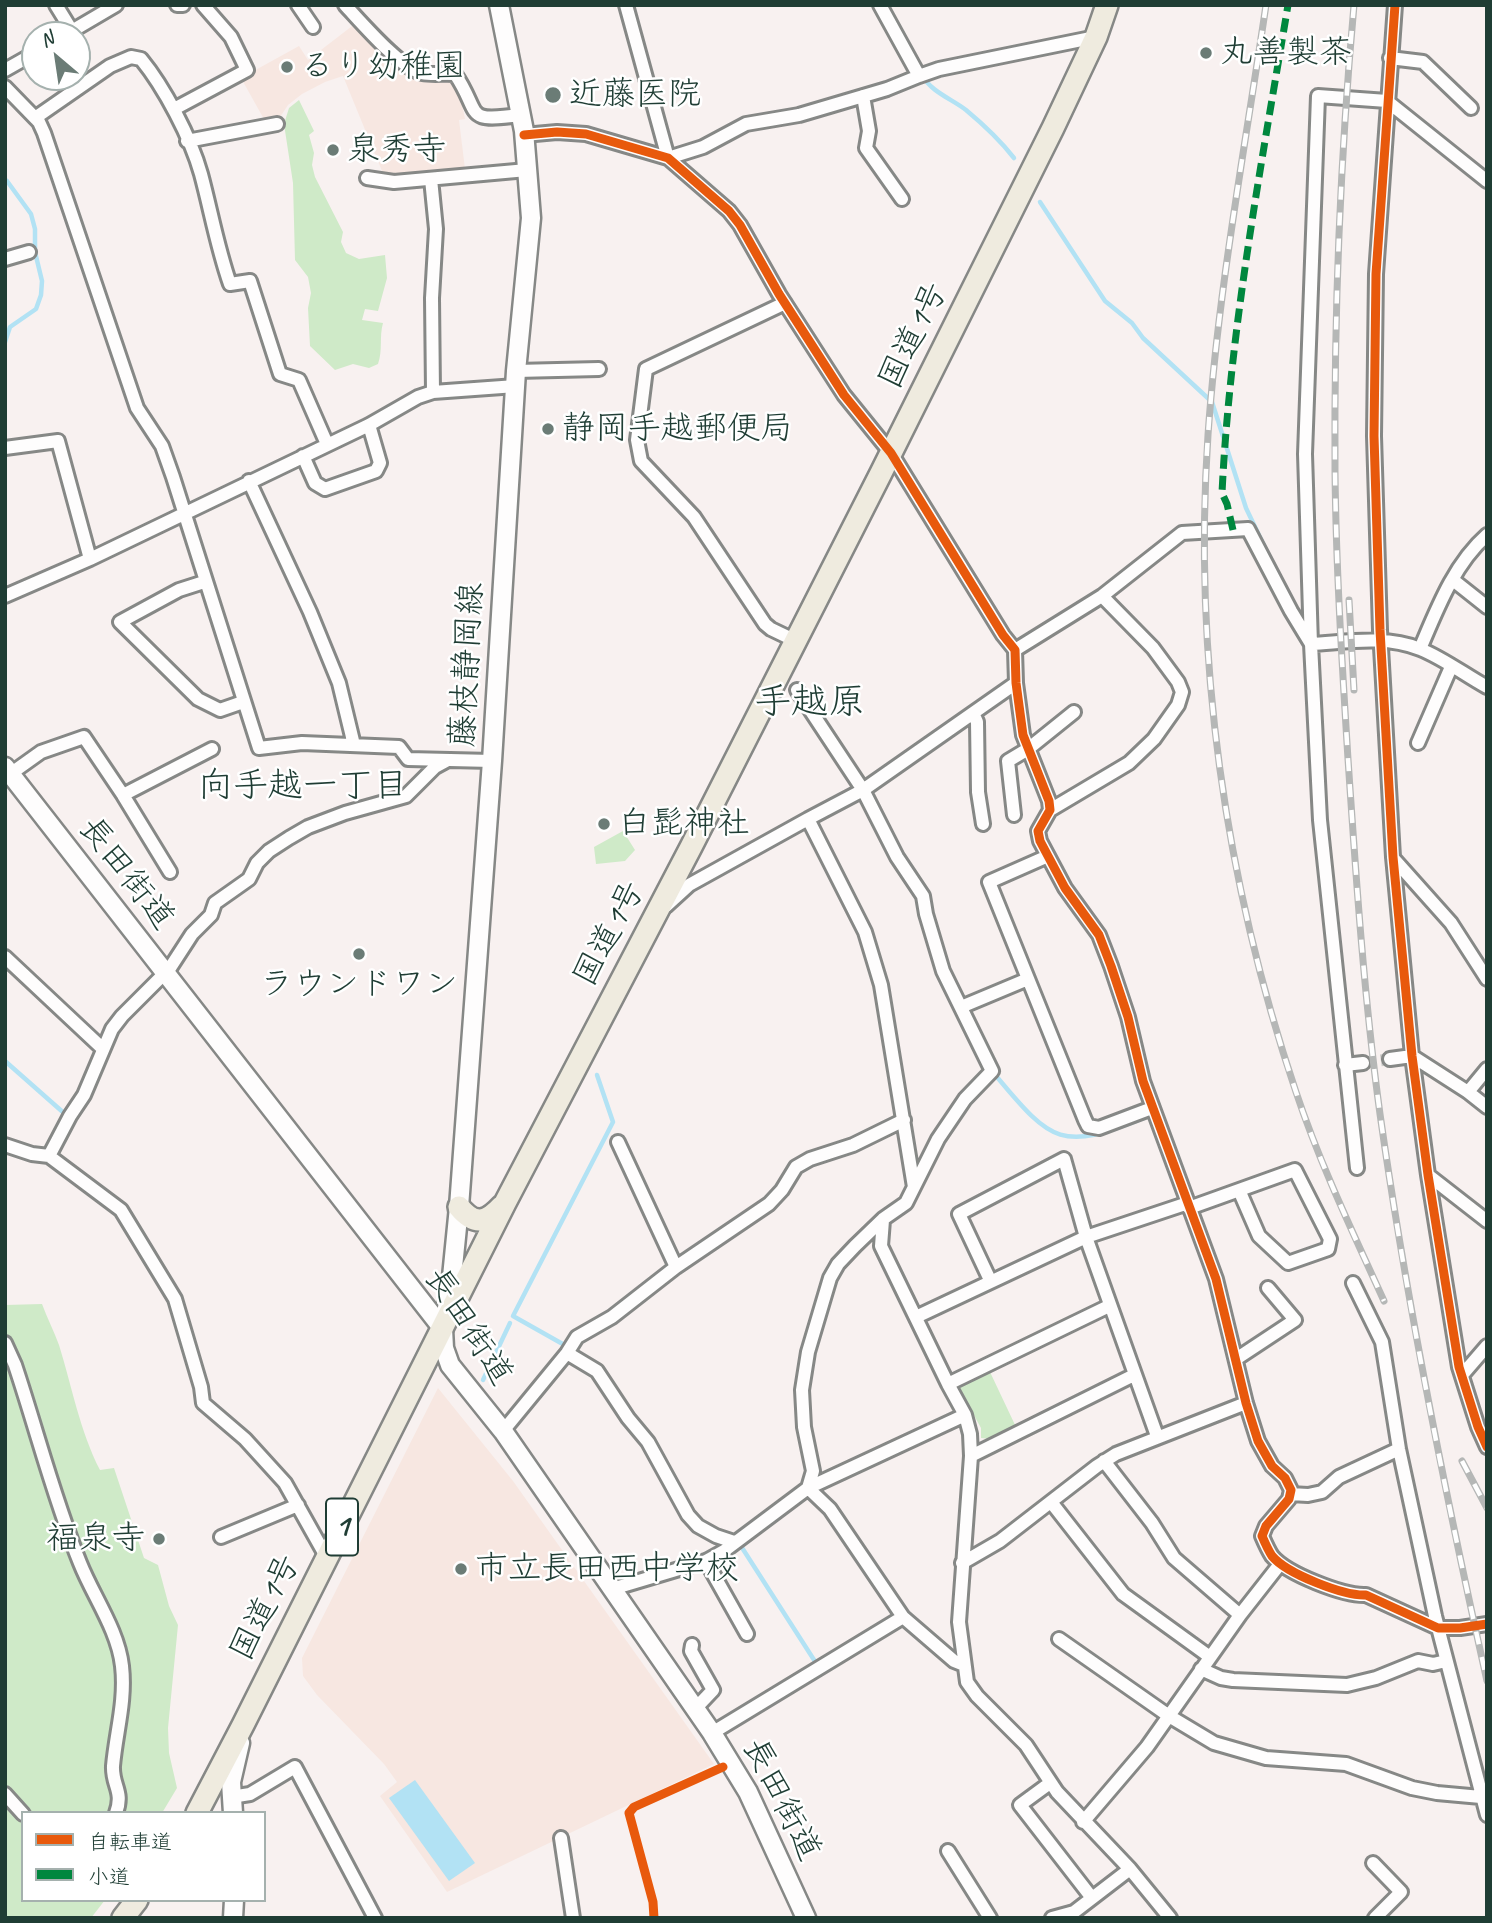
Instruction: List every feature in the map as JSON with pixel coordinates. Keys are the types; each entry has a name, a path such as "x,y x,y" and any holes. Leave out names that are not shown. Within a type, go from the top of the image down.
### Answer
{"highway":[{"name":"国道1号","path":"198,1811 505,1203 891,453 1053,128 1096,37 1107,5"},
{"path":"459,1207 467,1216 480,1221 489,1219 505,1203"},
{"path":"123,1918 135,1902"}],"main road":[{"name":"藤枝静岡線","path":"443,1329 451,1287 459,1207 492,761 516,379 531,218 524,135 499,5"},
{"name":"長田街道","path":"7,773 443,1329 444,1348 450,1365 503,1431 712,1733 748,1792 806,1918"},
{"path":"232,1805 231,1782 243,1726"}],"street":[{"path":"56,5 63,21"},
{"path":"89,21 116,5"},
{"path":"177,5 183,5"},
{"path":"174,110 247,70 231,37 203,5"},
{"path":"298,5 313,27"},
{"path":"345,5 394,55 412,69 424,74 455,74 473,111 479,116 489,119 520,115"},
{"path":"626,5 668,158"},
{"path":"880,5 919,76"},
{"path":"1395,5 1376,274 1374,436 1380,640 1393,858 1412,1056 1428,1175 1462,1375 1487,1447"},
{"path":"668,158 703,147 746,124 799,115 939,69 1096,37"},
{"path":"35,118 110,66 131,57 141,59 174,110 200,171 218,250 230,284 250,281 280,374 299,380 327,444"},
{"path":"1390,58 1423,62 1471,108"},
{"path":"5,70 21,61"},
{"path":"5,87 35,118 44,133 137,408 162,446 259,748 302,743 398,747 408,759 492,761"},
{"path":"863,96 869,131 866,148 902,199"},
{"path":"1357,1168 1320,820 1311,644 1306,454 1318,96 1387,101 1487,181"},
{"path":"187,141 277,124"},
{"path":"524,135 557,132 586,134 668,158 729,211 740,225 785,303 844,395 891,453 1003,635 1015,650 1023,735 1049,801 1050,810"},
{"path":"367,178 394,182 527,170"},
{"path":"431,179 436,229 432,298 433,392"},
{"path":"5,259 29,251"},
{"path":"785,303 646,369 637,440 641,461 694,517 765,624 796,641"},
{"path":"5,596 90,559 369,425 418,397 433,392 516,379 599,369"},
{"path":"303,456 315,483 325,489 376,471 380,463 369,425"},
{"path":"5,448 58,441 90,559"},
{"path":"249,481 310,612 339,683 354,745"},
{"path":"1015,650 1102,596 1182,533 1248,529 1311,644"},
{"path":"1420,649 1463,561 1487,535"},
{"path":"1453,580 1487,607"},
{"path":"204,582 179,590 120,622 198,699 220,710 243,702"},
{"path":"1102,596 1153,648 1178,682 1182,692 1178,705 1154,739 1129,763 1050,810 1038,831 1040,841 1065,888 1099,935 1107,955 1128,1017 1152,1108 1216,1279 1258,1441 1272,1466 1285,1478 1291,1490 1284,1507 1266,1526 1262,1536 1272,1556 1280,1564 1326,1587 1354,1596 1366,1595 1438,1628 1487,1624"},
{"path":"1311,644 1380,640 1420,649 1487,687"},
{"path":"1418,743 1451,667"},
{"path":"655,915 689,885 863,790 1016,683"},
{"path":"797,690 863,790 897,857 923,896 940,960 992,1071 958,1110 933,1149 906,1203 883,1219 838,1264 820,1308 808,1352 802,1390 803,1419 813,1471 808,1488"},
{"path":"1014,815 1007,761 1028,749 1074,712"},
{"path":"973,713 977,722 978,792 983,824"},
{"path":"7,773 41,752 83,737 123,795 170,872"},
{"path":"123,795 212,748"},
{"path":"49,1156 69,1116 84,1096 102,1048 122,1016 177,959 192,934 211,915 215,903 248,879 257,863 270,851 308,827 406,796 435,767 446,761"},
{"path":"808,820 865,932 881,985 914,1188"},
{"path":"1048,856 989,881 1088,1126 1099,1128 1152,1108"},
{"path":"1393,858 1451,923 1487,979"},
{"path":"5,957 102,1048"},
{"path":"961,1007 1028,979"},
{"path":"1390,1059 1412,1056 1487,1107"},
{"path":"1345,1065 1363,1063"},
{"path":"1468,1092 1487,1069"},
{"path":"503,1431 577,1337 612,1317 676,1267 769,1204 782,1190 796,1167 810,1159 853,1145 904,1120"},
{"path":"618,1142 676,1267"},
{"path":"5,1145 32,1154 49,1156 121,1210 175,1299 201,1387 203,1403 221,1417 285,1483 327,1558"},
{"path":"990,1280 959,1214 1064,1159 1109,1306 1157,1436"},
{"path":"916,1317 1086,1237 1295,1170 1331,1239 1328,1249 1288,1263 1259,1236 1239,1190"},
{"path":"1428,1175 1487,1221"},
{"path":"883,1219 881,1246 965,1415 970,1434 971,1456 959,1622 967,1682 977,1696 1016,1732 1051,1783 1083,1822 1130,1869 1170,1918"},
{"path":"1353,1283 1382,1342 1399,1449 1438,1628 1487,1815"},
{"path":"1236,1359 1295,1320 1268,1288"},
{"path":"948,1384 1109,1306"},
{"path":"5,1343 15,1366 79,1562 115,1639 122,1665 123,1705 113,1769 120,1801 117,1811"},
{"path":"1462,1375 1487,1346"},
{"path":"567,1353 597,1371 628,1418 648,1442 692,1521 716,1536 734,1542"},
{"path":"971,1456 1134,1375"},
{"path":"962,1563 1000,1541 1104,1461 1157,1436 1246,1403"},
{"path":"612,1589 706,1561 808,1488 965,1415"},
{"path":"1290,1494 1308,1495 1321,1492 1339,1477 1399,1449"},
{"path":"1104,1461 1157,1520 1174,1558 1240,1615"},
{"path":"808,1488 830,1509 903,1617 954,1661 964,1665"},
{"path":"1051,1502 1123,1594 1210,1657"},
{"path":"221,1537 298,1505"},
{"path":"706,1561 747,1634"},
{"path":"1083,1822 1147,1747 1240,1615 1280,1564"},
{"path":"712,1733 903,1617"},
{"path":"1059,1639 1169,1716 1214,1743 1277,1760 1346,1764 1412,1788 1481,1797"},
{"path":"692,1645 691,1651 713,1690 695,1709"},
{"path":"1202,1669 1221,1678 1233,1680 1347,1685 1376,1678 1418,1661 1433,1664 1446,1661"},
{"path":"232,1805 295,1768 375,1918"},
{"path":"1051,1783 1020,1805 1092,1898"},
{"path":"5,1794 21,1812"},
{"path":"561,1838 573,1918"},
{"path":"948,1851 990,1918"},
{"path":"1373,1863 1401,1892 1375,1918"},
{"path":"1052,1918 1074,1912 1130,1869"}],"shaded area":[{"path":"356,23 398,65 452,75 458,84 465,119 459,120 465,169 389,176 382,171 343,76 302,94 288,105 280,117 265,121 241,78 299,46 308,60"},
{"name":"市立長田西中学校","path":"438,1388 513,1481 714,1764 447,1892 380,1796 397,1782 384,1764 317,1695 303,1676 302,1658"}],"green space":[{"path":"299,100 314,131 309,135 314,153 312,165 315,177 343,232 341,242 346,253 359,259 385,255 387,278 378,311 365,309 362,320 383,323 378,364 369,368 353,364 335,370 310,346 308,308 311,293 308,277 295,260 293,183 284,124 289,108"},
{"path":"623,831 635,850 625,861 596,864 594,847"},
{"path":"42,1304 59,1345 93,1455 100,1470 114,1468 144,1558 158,1565 169,1606 178,1625 168,1728 169,1753 177,1788 163,1811 21,1811 21,1902 103,1902 91,1918 5,1918 5,1305"},
{"path":"990,1372 1016,1427 991,1439 981,1438 981,1428 959,1388"}],"water":[{"path":"415,1780 475,1863 449,1881 389,1798"}],"waterway":[{"path":"922,75 936,91 979,121 1014,158"},
{"path":"5,342 10,327 36,309 42,281 35,252 35,229 31,214 7,181"},
{"path":"1040,202 1105,301 1132,323 1143,338 1212,402 1246,508 1267,552"},
{"path":"5,1061 65,1114"},
{"path":"568,1347 513,1316 613,1122 597,1075"},
{"path":"997,1077 1032,1116 1060,1135 1094,1135 1144,1118"},
{"path":"483,1380 510,1323"},
{"path":"739,1543 816,1663"}],"tunnel":[{"path":"1363,1063 1390,1059"}],"railway":[{"path":"1266,5 1225,273 1208,435 1205,602 1211,685 1233,850 1271,1013 1316,1145 1384,1301"},
{"path":"1354,5 1339,238 1335,471 1342,651 1357,893 1374,1070 1402,1257 1442,1469 1487,1681"},
{"path":"1349,600 1354,690"},
{"path":"1462,1461 1487,1508"}],"marked path":[{"path":"1233,530 1222,493 1232,370 1257,187 1288,5"}],"cycle path":[{"path":"1395,5 1376,274 1374,436 1380,630 1393,857 1412,1056 1428,1175 1459,1367 1487,1447"},
{"path":"524,135 557,132 586,134 668,158 729,211 844,395 891,453 1003,635 1015,650 1023,735 1049,801 1050,810 1038,831 1040,841 1065,888 1099,935 1111,966 1128,1017 1143,1081 1216,1279 1258,1441 1272,1466 1285,1478 1291,1490 1289,1499 1266,1526 1262,1536 1272,1556 1290,1570 1316,1583 1344,1592 1366,1595 1438,1628 1487,1624"},
{"path":"654,1918 653,1902 629,1813 634,1807 723,1767"}],"place":[{"name":"丸善製茶","path":"1206,53"},
{"name":"るり幼稚園","path":"287,67"},
{"name":"近藤医院","path":"553,95"},
{"name":"泉秀寺","path":"333,150"},
{"name":"静岡手越郵便局","path":"548,429"},
{"name":"白髭神社","path":"604,824"},
{"name":"ラウンドワン","path":"359,954"},
{"name":"福泉寺","path":"159,1539"},
{"name":"市立長田西中学校","path":"461,1569"}],"district":[{"name":"手越原","path":"810,703"},
{"name":"向手越一丁目","path":"303,787"}]}
